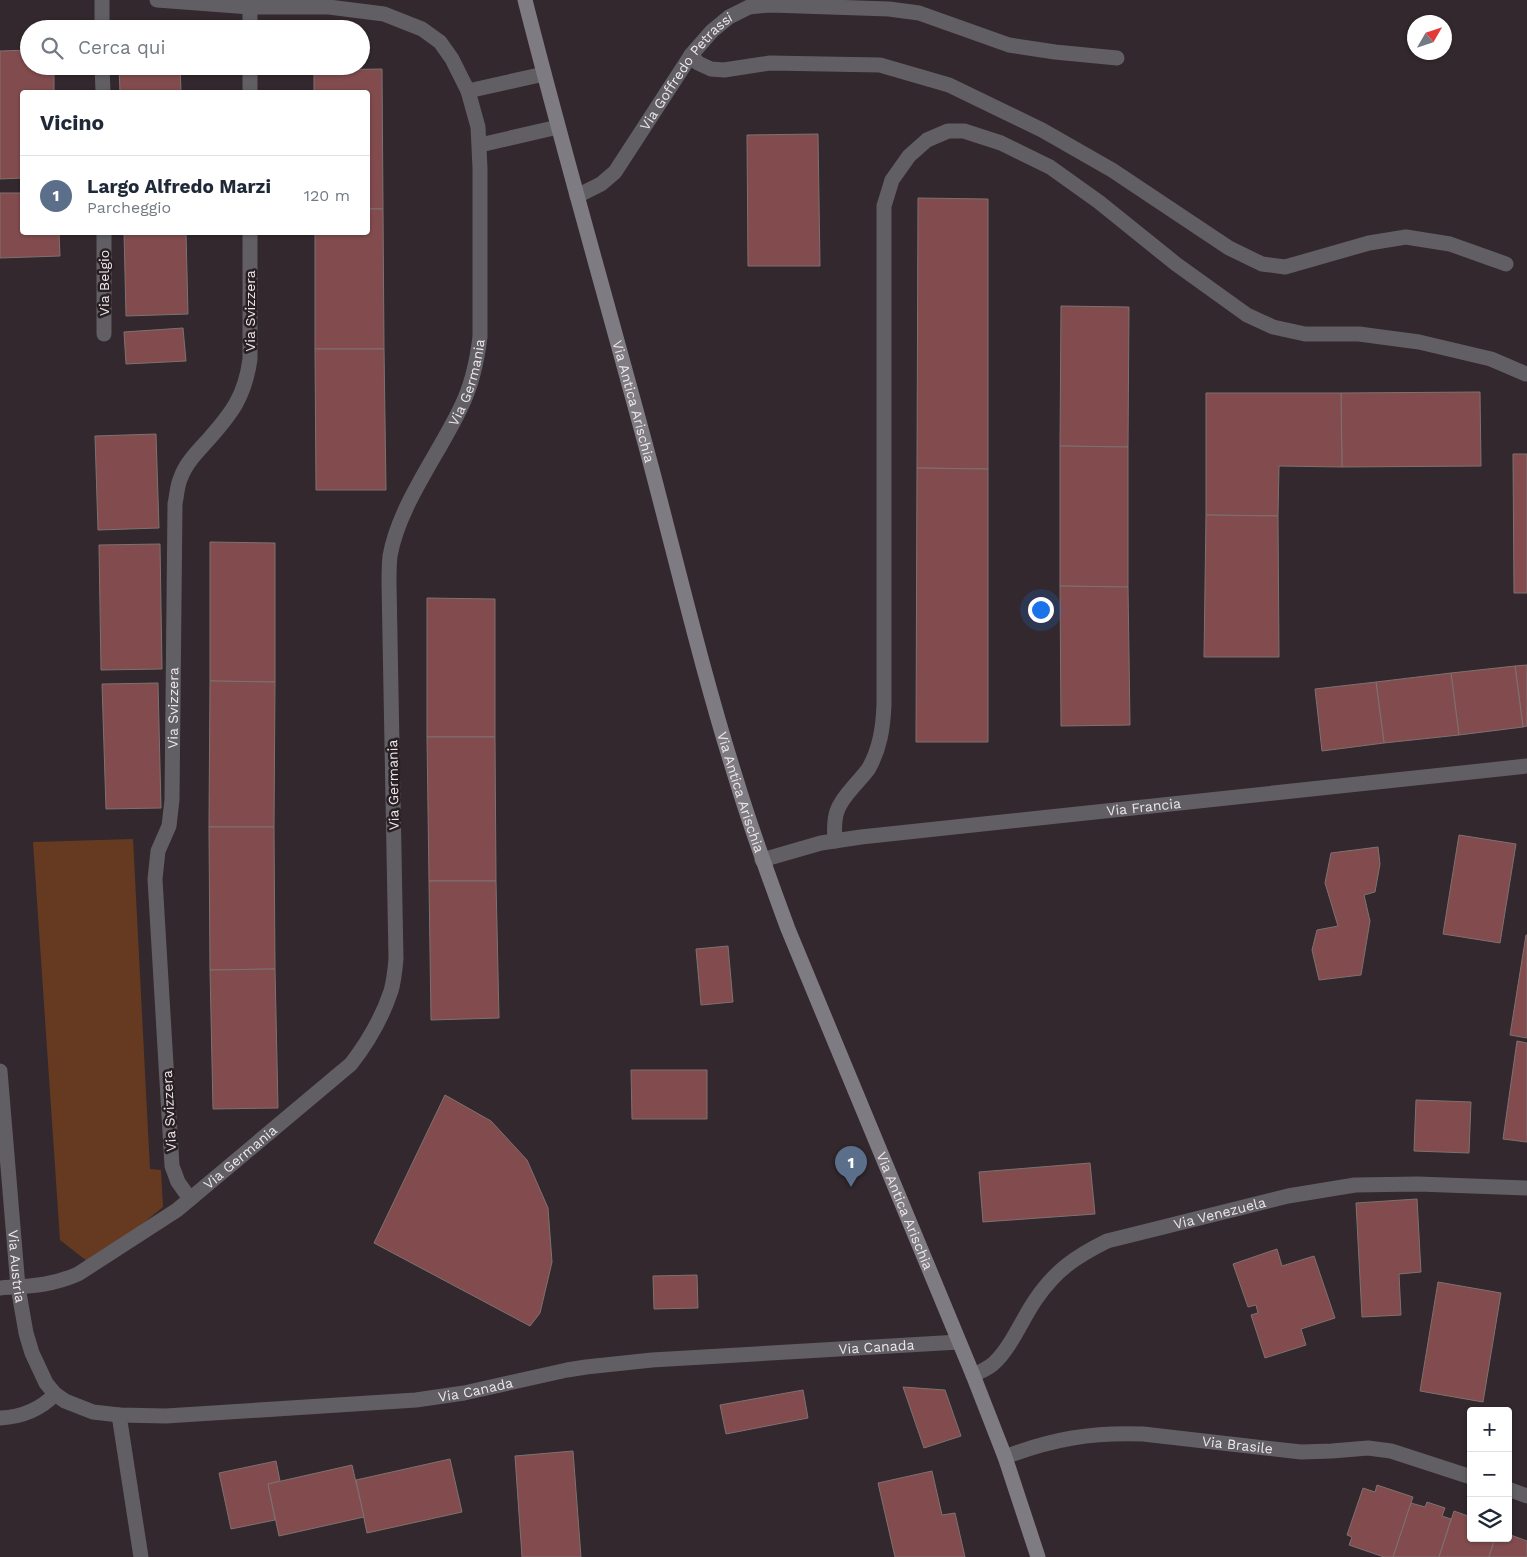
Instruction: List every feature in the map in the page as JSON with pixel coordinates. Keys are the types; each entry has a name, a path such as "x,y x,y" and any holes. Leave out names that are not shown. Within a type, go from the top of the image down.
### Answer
{"main road":[{"name":"Via Antica Arischia","path":"525,0 734,772 762,860 791,935 973,1375 1004,1457 1038,1557"}],"street":[{"path":"102,0 102,20"},
{"name":"Via Germania","path":"0,1288 45,1285 62,1281 78,1274 177,1210 351,1064 367,1043 380,1019 392,990 396,959 389,593 390,556 406,508 461,406 472,380 477,359 481,315 480,145 476,119 468,91 452,59 440,42 432,35 410,23 384,14 329,7 250,7 157,0"},
{"name":"Via Goffredo Petrassi","path":"577,196 601,184 615,172 691,55 712,31 729,17 749,7 770,5 879,8 919,14 1009,45 1117,58"},
{"path":"250,7 250,20"},
{"path":"691,55 698,63 711,69 724,70 770,63 880,65 949,85 1042,130 1103,165 1229,248 1262,264 1285,267 1368,243 1406,237 1450,244 1506,264"},
{"path":"468,91 544,74"},
{"path":"102,75 102,90"},
{"path":"250,75 250,90"},
{"path":"480,145 558,127"},
{"path":"834,841 836,810 845,795 868,770 883,732 884,206 892,180 909,156 927,140 948,131 964,131 1001,143 1050,167 1099,202 1176,264 1247,315 1273,327 1305,334 1359,334 1419,342 1491,359 1526,374"},
{"name":"Via Belgio","path":"104,235 104,334"},
{"name":"Via Svizzera","path":"190,1199 178,1182 172,1166 155,879 158,851 169,826 172,800 175,504 181,477 195,454 227,418 240,396 247,378 250,359 250,235"},
{"name":"Via Francia","path":"762,860 834,841 1527,766"},
{"name":"Via Austria","path":"0,1071 18,1287 26,1333 32,1353 46,1383 55,1394"},
{"path":"0,1184 8,1168"},
{"name":"Via Venezuela","path":"973,1375 993,1363 1004,1351 1036,1298 1057,1273 1079,1255 1106,1241 1288,1196 1355,1186 1418,1184 1527,1188"},
{"name":"Via Canada","path":"55,1394 65,1401 93,1412 119,1415 166,1416 416,1400 464,1393 567,1370 652,1360 959,1342"},
{"path":"0,1418 24,1414 42,1406 55,1394"},
{"path":"119,1415 141,1557"},
{"name":"Via Brasile","path":"1004,1457 1058,1440 1087,1435 1135,1434 1301,1452 1332,1452 1368,1448 1391,1451 1467,1476"},
{"path":"1512,1491 1527,1496"}],"shaded area":[{"path":"133,839 150,1169 161,1170 163,1207 92,1265 60,1240 33,842"}],"building":[{"path":"20,50 20,75 54,75 54,90 20,90 20,178 0,179 0,51"},
{"path":"370,69 382,69 383,209 370,209 370,90 314,90 314,75 370,75"},
{"path":"119,75 180,75 181,90 120,90"},
{"path":"818,134 820,266 748,266 747,135"},
{"path":"0,193 20,193 20,235 59,235 60,256 0,258"},
{"path":"918,198 988,199 988,469 917,468"},
{"path":"370,209 383,209 384,349 315,349 315,235 370,235"},
{"path":"124,235 186,235 188,314 126,316"},
{"path":"1061,306 1129,307 1128,447 1060,446"},
{"path":"183,328 186,361 126,364 124,332"},
{"path":"315,349 384,349 386,490 316,490"},
{"path":"1480,392 1481,466 1342,467 1341,393"},
{"path":"1206,393 1341,393 1342,467 1279,466 1278,516 1206,515"},
{"path":"156,434 159,528 98,530 95,436"},
{"path":"1060,446 1128,447 1128,587 1060,586"},
{"path":"1513,454 1527,454 1527,593 1514,593"},
{"path":"917,468 988,469 988,742 916,742"},
{"path":"1206,515 1278,516 1279,657 1204,657"},
{"path":"210,542 275,543 275,682 210,681"},
{"path":"160,544 162,669 101,670 99,545"},
{"path":"1060,586 1128,587 1130,725 1061,726"},
{"path":"427,598 495,599 495,737 427,737"},
{"path":"1527,665 1527,726 1523,727 1515,666"},
{"path":"1515,666 1523,727 1459,735 1451,673"},
{"path":"1451,673 1459,735 1384,743 1376,682"},
{"path":"210,681 275,682 274,827 209,827"},
{"path":"1376,682 1384,743 1322,751 1315,689"},
{"path":"158,683 161,808 106,809 102,684"},
{"path":"427,737 495,737 496,881 429,881"},
{"path":"209,827 274,827 275,969 210,970"},
{"path":"1459,835 1516,844 1500,943 1443,934"},
{"path":"1378,847 1380,864 1375,892 1364,895 1370,921 1361,975 1319,980 1312,950 1317,930 1338,926 1325,883 1331,853"},
{"path":"429,881 496,881 499,1018 431,1020"},
{"path":"1527,935 1527,1038 1510,1035"},
{"path":"728,946 733,1002 701,1005 696,949"},
{"path":"275,969 278,1108 213,1109 210,970"},
{"path":"1517,1041 1527,1043 1527,1142 1503,1139"},
{"path":"631,1070 707,1070 707,1119 632,1119"},
{"path":"445,1095 491,1121 527,1160 548,1208 552,1262 540,1313 530,1326 374,1243"},
{"path":"1416,1100 1471,1102 1469,1153 1414,1151"},
{"path":"1090,1163 1095,1214 983,1222 979,1172"},
{"path":"1417,1199 1421,1272 1399,1274 1401,1315 1362,1317 1356,1203"},
{"path":"1277,1249 1282,1266 1314,1256 1335,1318 1301,1329 1306,1345 1265,1358 1251,1315 1258,1313 1256,1305 1248,1307 1233,1264"},
{"path":"697,1275 698,1308 654,1309 653,1276"},
{"path":"1438,1282 1501,1293 1483,1402 1420,1391"},
{"path":"903,1387 945,1390 961,1436 924,1448"},
{"path":"803,1390 808,1418 726,1434 720,1405"},
{"path":"573,1451 581,1557 522,1557 515,1456"},
{"path":"450,1459 462,1512 367,1533 356,1480"},
{"path":"276,1461 280,1481 268,1484 275,1520 231,1529 219,1473"},
{"path":"352,1465 364,1517 279,1536 268,1484"},
{"path":"932,1471 942,1515 955,1513 965,1557 895,1557 878,1483"},
{"path":"1377,1485 1413,1497 1393,1557 1384,1557 1349,1545 1352,1537 1347,1535 1363,1488 1375,1492"},
{"path":"1427,1502 1445,1508 1442,1516 1451,1519 1439,1557 1393,1557 1411,1503 1425,1507"},
{"path":"1454,1511 1467,1516 1467,1542 1494,1542 1489,1557 1439,1557"},
{"path":"1512,1535 1527,1541 1527,1557 1489,1557 1494,1542 1512,1542"}],"place":[{"name":"Largo Alfredo Marzi","path":"851,1187"}]}
